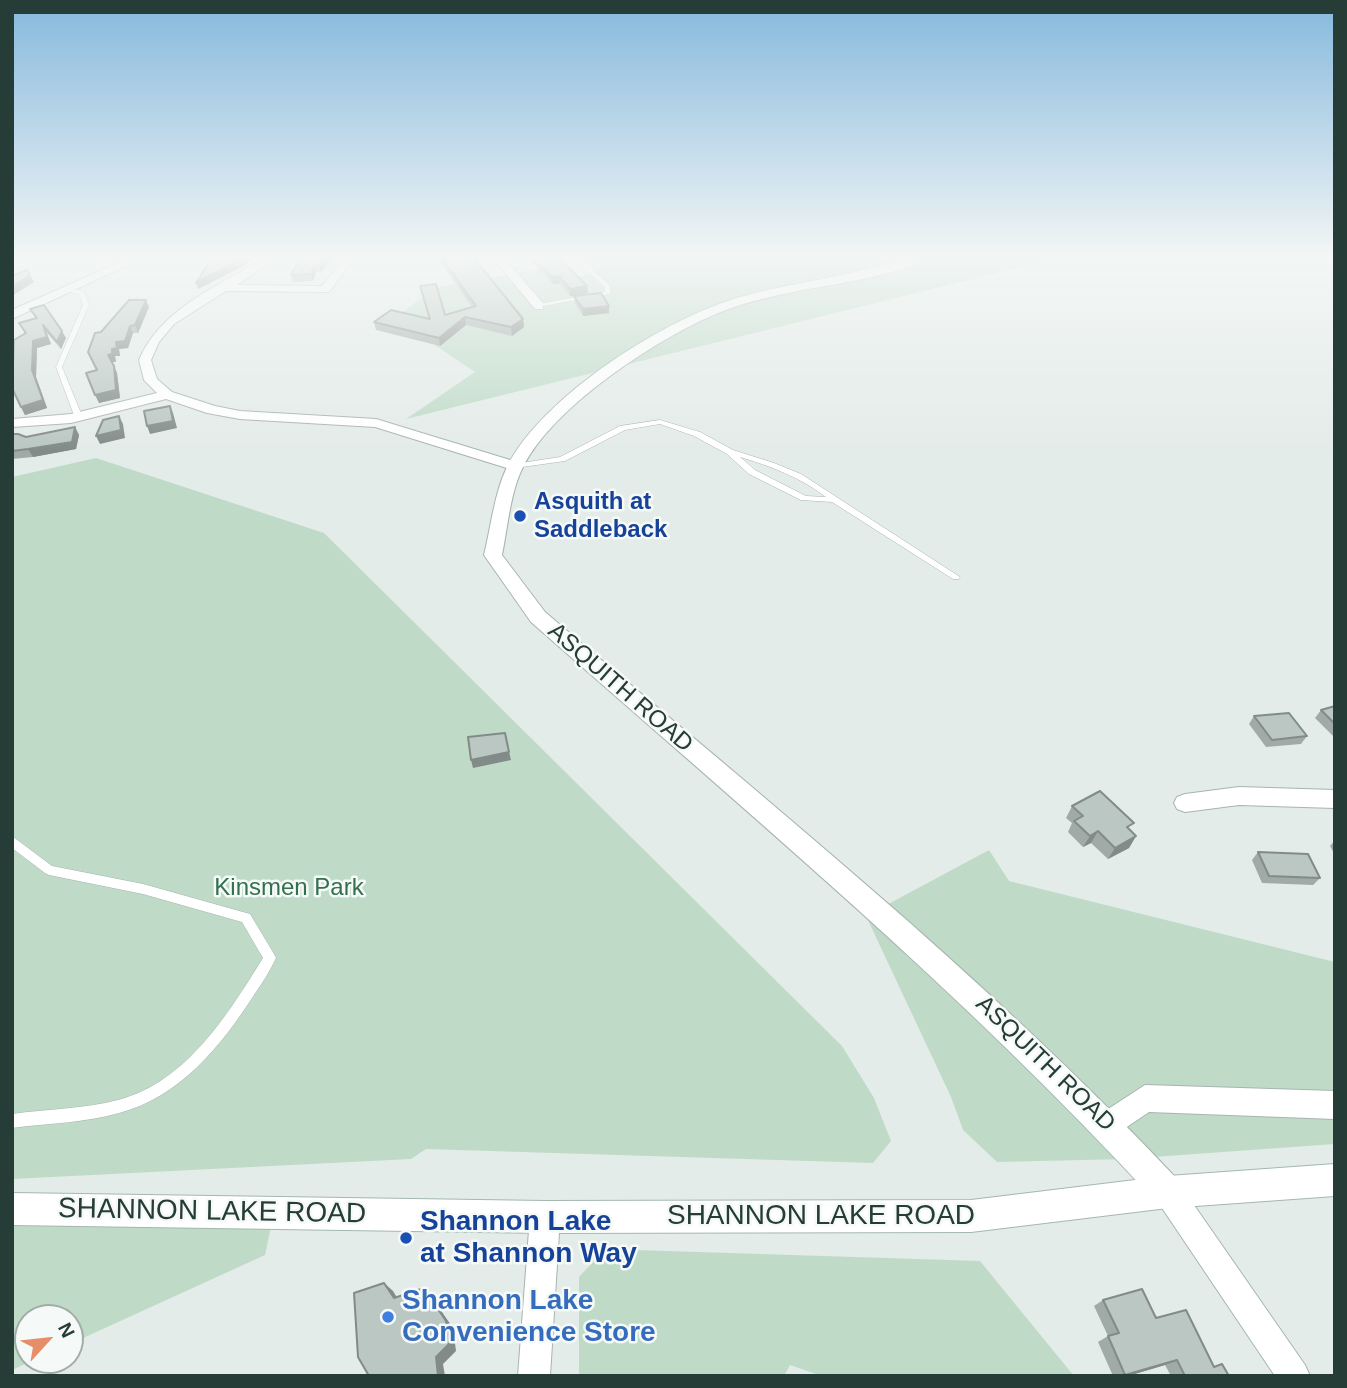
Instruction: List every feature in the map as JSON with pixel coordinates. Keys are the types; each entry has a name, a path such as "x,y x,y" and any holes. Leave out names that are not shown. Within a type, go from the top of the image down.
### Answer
{"street":[{"path":"169,322 153,341 145,360 151,380 167,395 212,410 240,415 376,423 515,466"},
{"name":"ASQUITH ROAD","path":"688,322 599,380 550,420 515,466 493,555 538,617 1004,1021 1109,1125 1168,1192"},
{"path":"12,423 45,424 79,418 167,395"},
{"path":"1185,803 1239,796 1335,799"},
{"path":"1109,1125 1145,1098 1335,1105"},
{"name":"SHANNON LAKE ROAD","path":"12,1209 545,1217 986,1216 1168,1192 1335,1180"},
{"path":"1168,1192 1294,1376"},
{"path":"534,1376 545,1217"}],"lane":[{"path":"79,322 59,367 79,418"},
{"path":"515,466 562,459 623,428 660,422 677,425 730,452 791,472 817,485 834,500 956,577"},
{"path":"730,452 752,472 804,498 834,500"},
{"path":"12,841 49,870 143,889 246,918 270,958 226,1030 172,1083 127,1104 12,1121"}],"green space":[{"path":"400,322 800,322 406,419 475,372"},
{"name":"Kinsmen Park","path":"96,458 324,533 842,1046 874,1098 891,1141 873,1163 426,1149 411,1159 12,1179 12,477"},
{"path":"989,850 1009,881 1335,962 1335,1144 1126,1159 997,1162 963,1130 951,1097 866,916"},
{"path":"272,1222 265,1255 84,1338 84,1304 14,1304 12,1370 12,1223"},
{"path":"605,1249 980,1261 1074,1376 822,1376 790,1365 784,1376 579,1376 579,1277"}],"building":[{"path":"56,322 62,331 57,342 43,325 47,337 33,341 32,370 43,400 21,407 12,388 14,340 26,333 19,323"},
{"path":"110,322 136,322 130,326 125,341 116,342 117,348 112,349 112,354 108,355 114,366 116,390 95,395 86,373 97,370 88,352 95,333 101,332"},
{"path":"374,322 459,322 439,338"},
{"path":"487,322 519,322 511,327"},
{"path":"170,406 173,421 147,426 144,411"},
{"path":"119,416 121,430 96,436 103,420"},
{"path":"75,427 72,442 12,451 12,434 26,437"},
{"path":"1335,706 1335,724 1321,710"},
{"path":"1289,713 1307,736 1272,740 1254,716"},
{"path":"505,733 509,752 471,760 468,737"},
{"path":"1100,791 1134,823 1127,827 1136,836 1115,848 1098,831 1090,836 1074,821 1083,816 1072,806"},
{"path":"1258,852 1308,854 1320,878 1269,876"},
{"path":"384,1283 394,1298 424,1288 446,1321 449,1344 436,1357 438,1376 369,1376 358,1357 354,1293"},
{"path":"1142,1289 1156,1318 1186,1310 1214,1367 1222,1364 1229,1376 1185,1376 1177,1360 1125,1375 1108,1336 1119,1333 1103,1300"}],"place":[{"name":"Asquith at Saddleback","path":"520,516"},
{"name":"Shannon Lake at Shannon Way","path":"406,1238"},
{"name":"Shannon Lake Convenience Store","path":"388,1317"}]}
